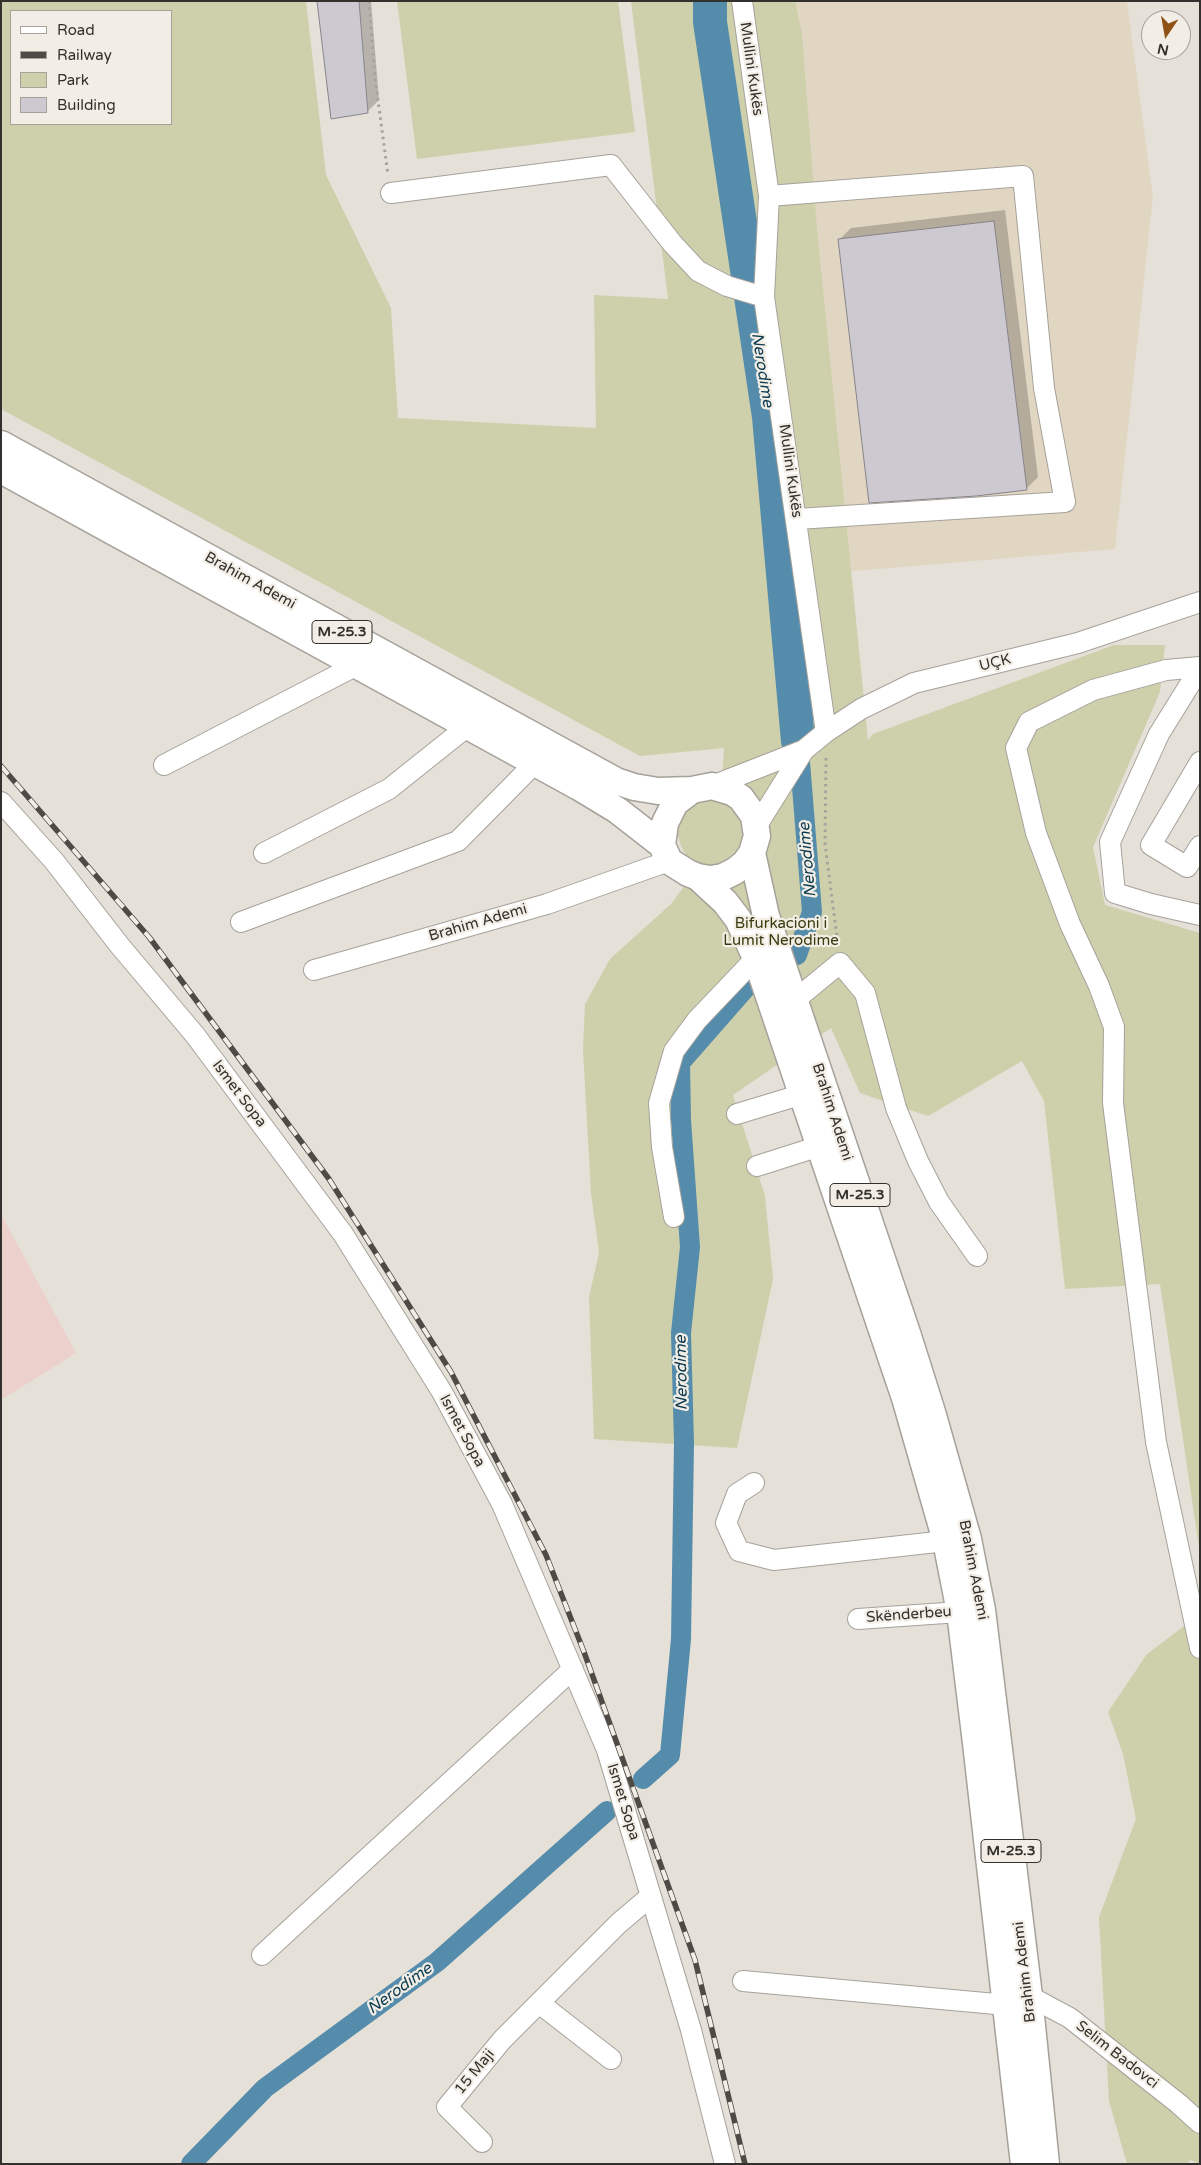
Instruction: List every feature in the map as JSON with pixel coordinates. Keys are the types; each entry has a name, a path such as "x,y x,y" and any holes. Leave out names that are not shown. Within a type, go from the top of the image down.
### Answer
{"main road":[{"name":"Brahim Ademi","path":"1,444 616,781 634,787 658,791 702,788 732,792 748,806 756,827 755,844 752,853 766,916 908,1336 968,1539 982,1610 1018,2000 1024,2164"},
{"name":"Brahim Ademi","path":"1,470 468,726 617,810 666,853 698,877 725,902 738,919 756,958 905,1398 946,1541 960,1612 1018,2000 1046,2164"},
{"path":"666,853 669,812 675,803 702,788"},
{"path":"698,877 710,879 729,874 745,863 752,853"}],"street":[{"name":"Mullini Kukës","path":"742,1 768,196 763,297 797,519 826,732"},
{"path":"391,193 611,165 672,243 698,271 727,286 763,297"},
{"path":"768,196 1023,176 1044,388 1066,502 797,519"},
{"name":"UÇK","path":"756,827 804,750 826,732 861,709 914,683 1078,643 1200,602"},
{"path":"164,765 357,665"},
{"path":"1200,668 1159,734 1110,842 1115,893 1151,904 1200,915"},
{"path":"1200,668 1166,670 1093,690 1028,722 1016,748 1036,833 1070,924 1099,986 1114,1027 1113,1103 1156,1442 1200,1648"},
{"path":"264,853 389,789 468,726"},
{"name":"UÇK","path":"702,788 804,750"},
{"path":"1200,762 1151,845 1188,867 1200,846"},
{"path":"241,922 458,841 535,764"},
{"name":"Ismet Sopa","path":"1,802 54,860 120,946 195,1035 344,1234 442,1392 497,1495 608,1750 691,2030 725,2164"},
{"name":"Brahim Ademi","path":"314,970 546,904 666,853"},
{"path":"674,1217 662,1147 659,1103 674,1051 697,1020 756,958"},
{"path":"795,1000 812,983 840,963 865,993 896,1108 918,1161 939,1202 977,1256"},
{"name":"Brahim Ademi","path":"737,1114 803,1094"},
{"name":"Brahim Ademi","path":"757,1166 820,1146"},
{"name":"Brahim Ademi","path":"754,1483 737,1494 726,1523 739,1551 774,1560 946,1541"},
{"name":"Skënderbeu","path":"858,1619 960,1612"},
{"path":"262,1955 573,1669"},
{"name":"15 Maji","path":"482,2142 447,2107 502,2040 619,1923 651,1896"},
{"name":"Brahim Ademi","path":"743,1981 1018,2000"},
{"name":"Selim Badovci","path":"1018,2000 1070,2018 1179,2104 1200,2123"},
{"path":"539,2003 611,2059"}],"path":[{"path":"370,1 375,78 391,193"},
{"path":"826,732 825,844 840,963"}],"shaded area":[{"path":"775,1 1127,1 1153,197 1115,549 830,573"},
{"path":"1,1214 76,1353 1,1400"}],"green space":[{"name":"Bifurkacioni i Lumit Nerodime","path":"1,1 306,1 326,175 391,308 398,418 596,428 594,295 668,299 631,1 795,1 802,34 817,229 868,740 873,734 1114,645 1165,645 1160,692 1093,847 1105,905 1200,933 1200,1554 1160,1284 1065,1289 1044,1101 1022,1061 928,1116 860,1093 831,1028 733,1095 765,1196 773,1279 737,1448 594,1439 589,1297 599,1253 591,1193 583,1050 585,1004 610,959 671,904 701,864 686,855 678,836 678,825 690,807 700,802 711,800 721,802 724,748 640,756 1,409"},
{"path":"397,1 618,1 635,132 417,159"},
{"path":"1200,1614 1200,2164 1190,2160 1187,2164 1127,2164 1109,2101 1099,1917 1136,1819 1123,1754 1108,1712 1147,1654"}],"building":[{"path":"317,1 359,1 368,113 331,119"},
{"path":"994,221 1027,490 976,496 869,503 838,239"}],"waterway":[{"name":"Nerodime","path":"710,1 710,22 769,417 798,741"},
{"name":"Nerodime","path":"797,955 812,912 800,762"},
{"name":"Nerodime","path":"643,1779 670,1755 681,1639 684,1443 681,1333 690,1247 681,1120 680,1063 751,982"},
{"name":"Nerodime","path":"191,2164 265,2088 437,1962 607,1811"}],"railway":[{"path":"1,766 149,937 329,1179 451,1372 546,1555 584,1652 695,1960 745,2164"}]}
